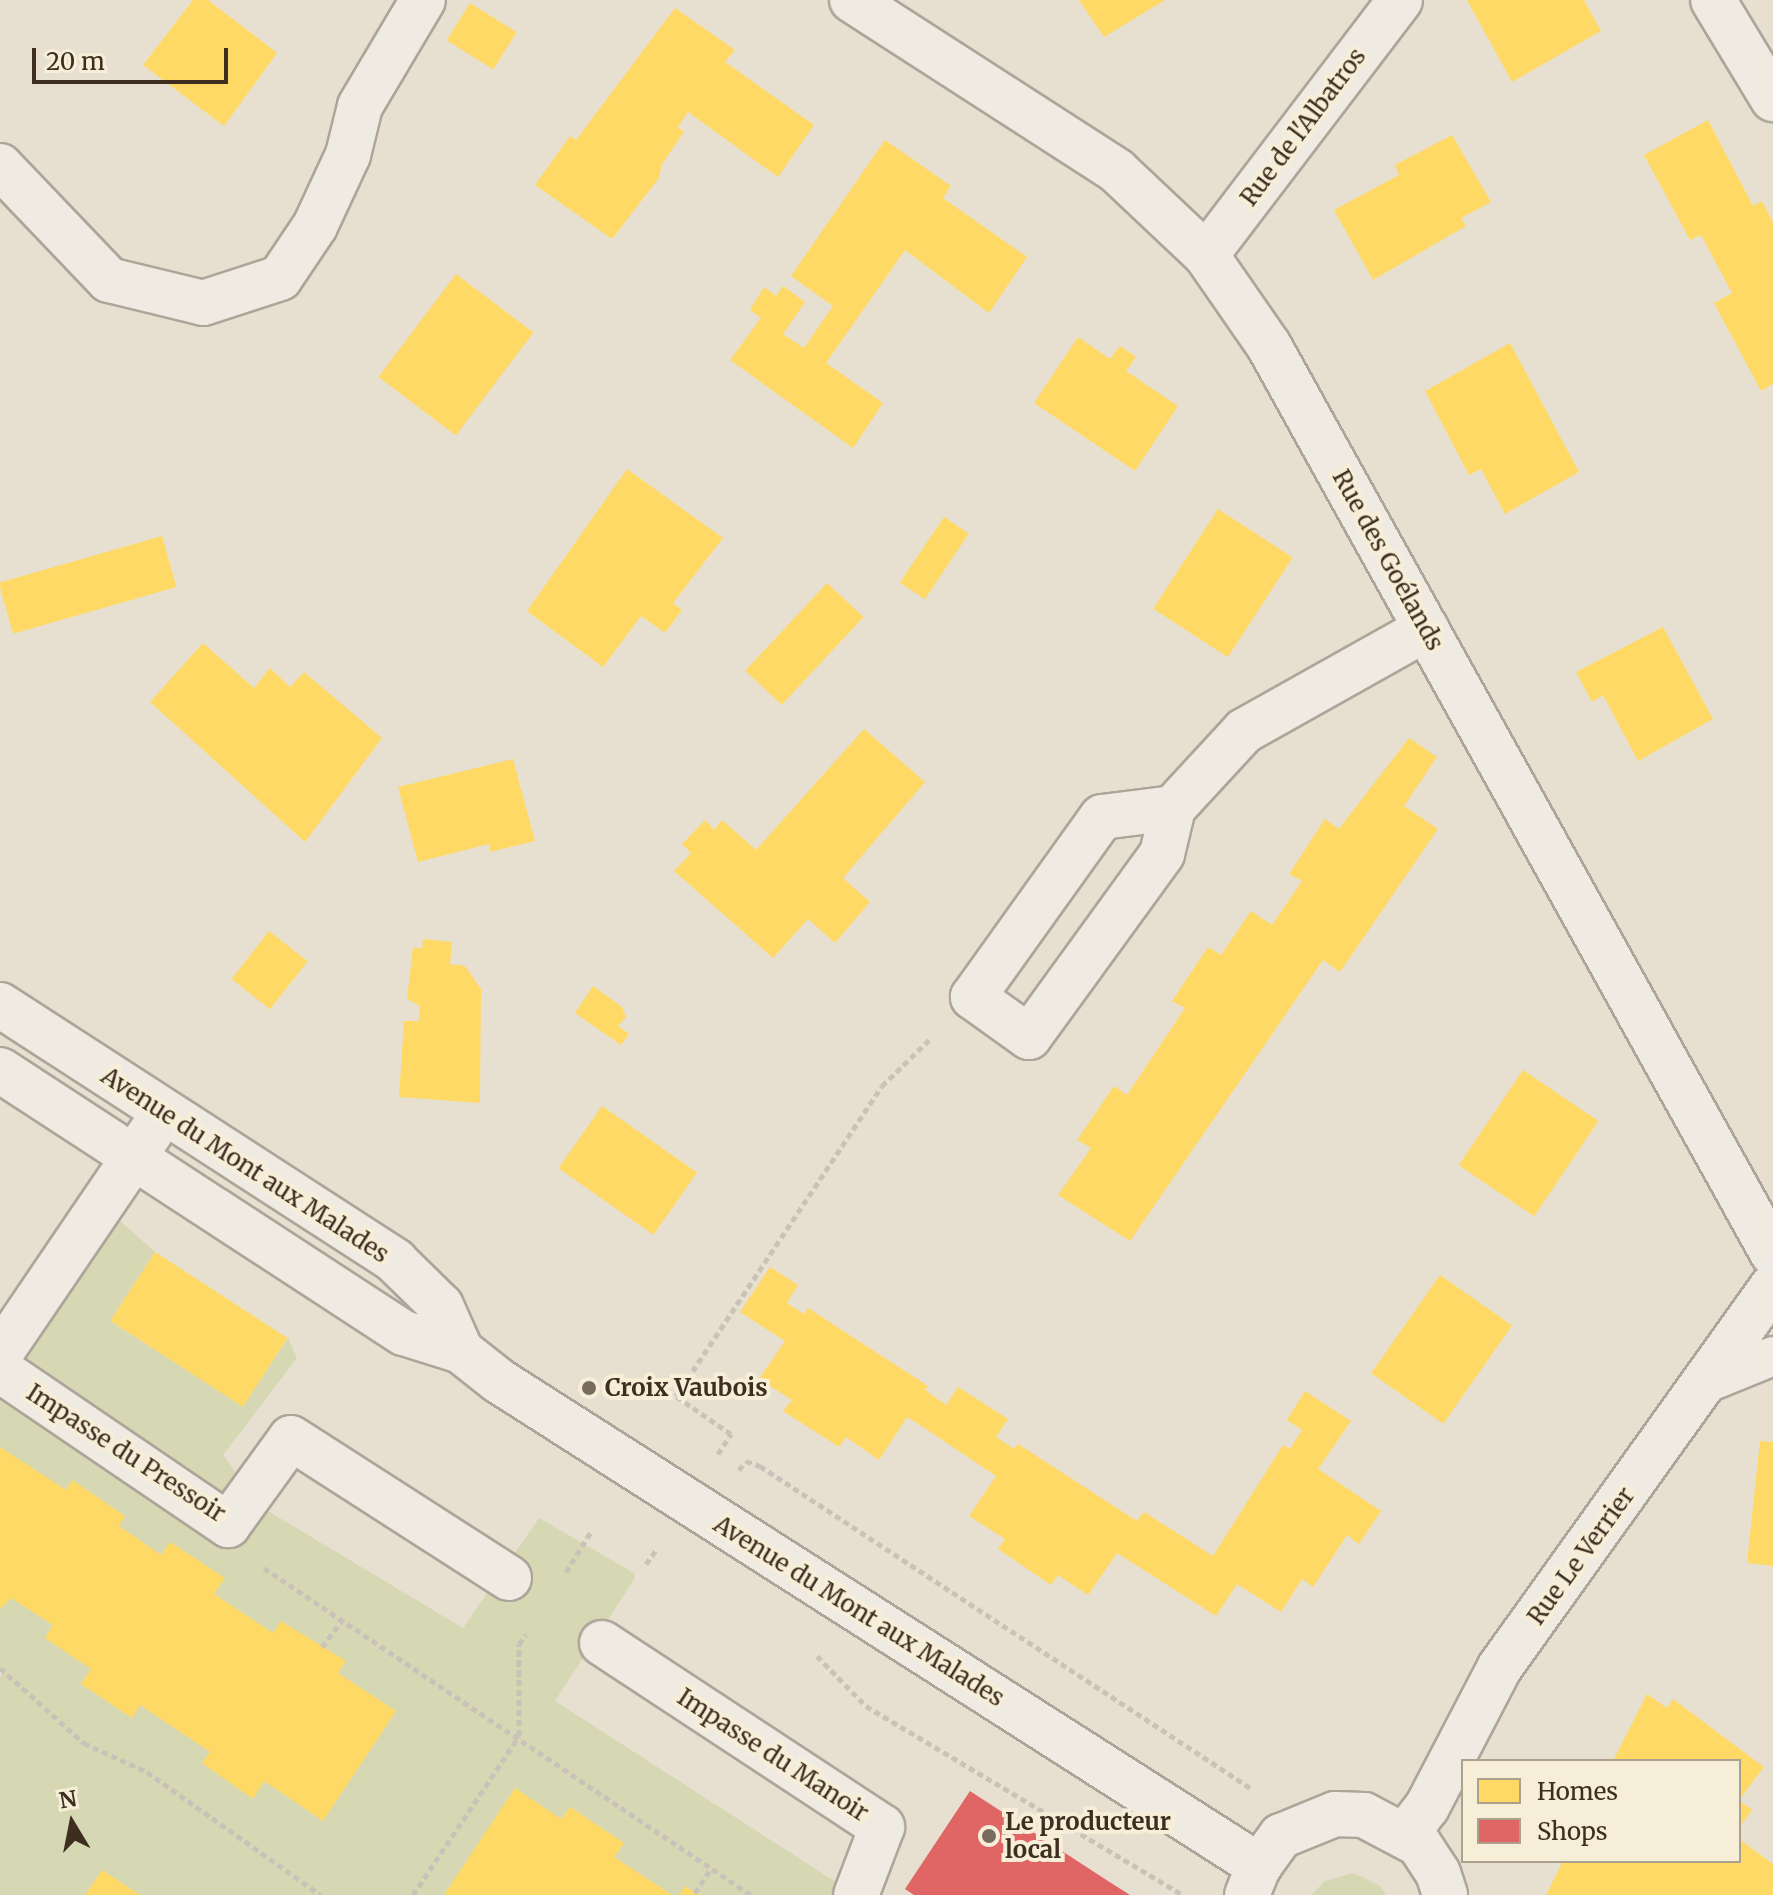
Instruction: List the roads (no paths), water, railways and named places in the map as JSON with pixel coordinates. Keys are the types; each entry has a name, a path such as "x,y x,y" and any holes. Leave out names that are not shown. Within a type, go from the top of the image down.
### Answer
{"street":[{"path":"0,166 109,280 203,303 280,278 315,226 348,155 360,106 423,0"},
{"name":"Rue des Goélands","path":"852,0 1117,171 1206,255 1269,346 1773,1254"},
{"name":"Rue de l'Albatros","path":"1206,255 1400,0"},
{"path":"1713,0 1772,102"},
{"path":"1173,808 1102,817 973,997 1029,1037 1162,854 1173,808 1244,731 1426,629"},
{"name":"Avenue du Mont aux Malades","path":"0,1005 395,1261 441,1306 461,1351"},
{"name":"Avenue du Mont aux Malades","path":"0,1070 126,1168 404,1333 461,1351 499,1381 1253,1880"},
{"path":"0,1354 164,1113"},
{"name":"Rue Le Verrier","path":"1405,1835 1427,1807 1500,1667 1707,1383 1773,1286"},
{"name":"Impasse du Pressoir","path":"0,1370 228,1525 291,1438 509,1578"},
{"name":"Impasse du Manoir","path":"602,1643 882,1827 856,1895"},
{"path":"1253,1880 1281,1836 1335,1814 1364,1815 1419,1844 1438,1873 1445,1895"}],"lane":[{"path":"1707,1383 1773,1356"}],"place":[{"name":"Croix Vaubois","path":"589,1388"},
{"name":"Le producteur local","path":"989,1836"}]}
